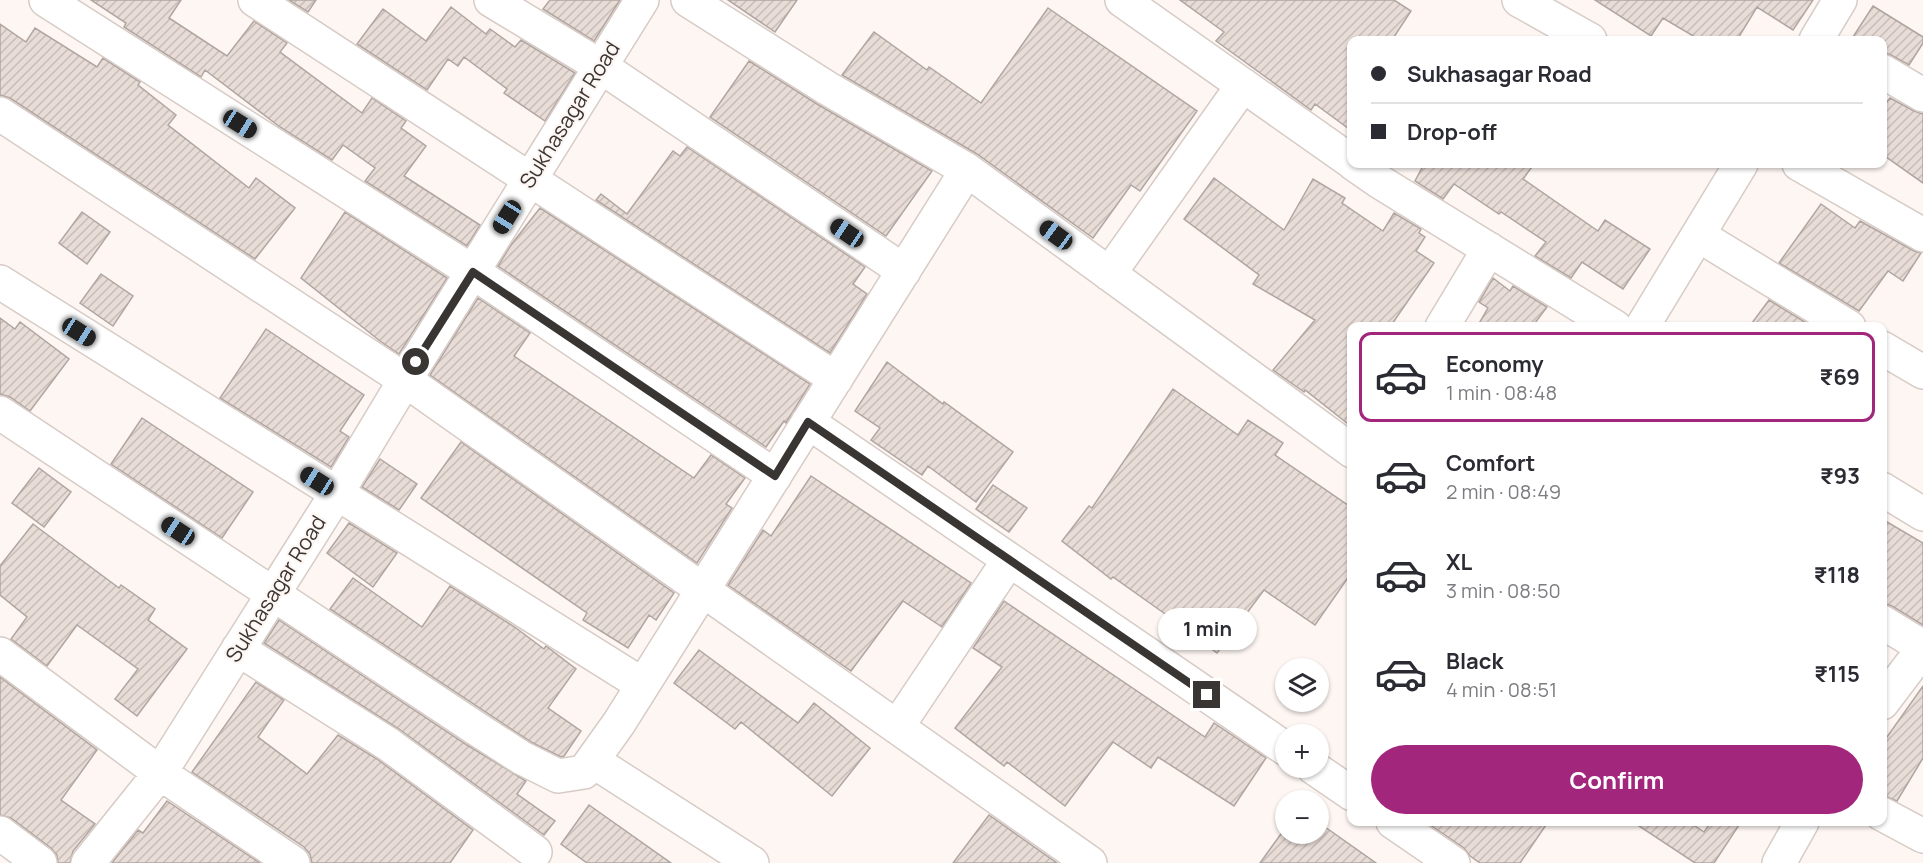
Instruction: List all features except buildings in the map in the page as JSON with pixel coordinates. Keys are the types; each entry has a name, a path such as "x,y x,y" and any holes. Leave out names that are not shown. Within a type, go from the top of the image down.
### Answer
{"street":[{"path":"46,0 473,272 775,476"},
{"path":"255,0 529,181 836,379"},
{"path":"491,0 600,66 904,271"},
{"name":"Sukhasagar Road","path":"88,863 160,773 337,493 642,0"},
{"path":"688,0 827,87 967,170 1347,447"},
{"path":"1122,0 1347,159"},
{"path":"1519,0 1583,36"},
{"path":"1823,36 1840,0"},
{"path":"1887,74 1923,95"},
{"path":"1109,274 1243,86"},
{"path":"0,114 405,380 1090,863"},
{"path":"1360,168 1607,322"},
{"path":"1645,322 1739,168"},
{"path":"1806,168 1923,235"},
{"path":"0,413 522,758 558,776 584,772 643,685 967,170"},
{"path":"1698,235 1841,322"},
{"path":"1445,322 1489,249"},
{"path":"0,282 643,685"},
{"path":"1887,351 1923,372"},
{"path":"808,422 1275,741"},
{"path":"1887,492 1923,514"},
{"path":"897,727 1009,560"},
{"path":"1887,625 1923,648 1887,697"},
{"path":"238,649 388,744 539,859"},
{"path":"0,654 160,773 293,863"},
{"path":"593,760 752,863"},
{"path":"1329,778 1347,791"},
{"path":"1887,817 1923,836"},
{"path":"1399,826 1453,863"},
{"path":"1779,863 1800,826"},
{"path":"0,833 40,863"}],"route":[{"path":"416,362 473,272 775,476 808,422 1207,695"}]}
